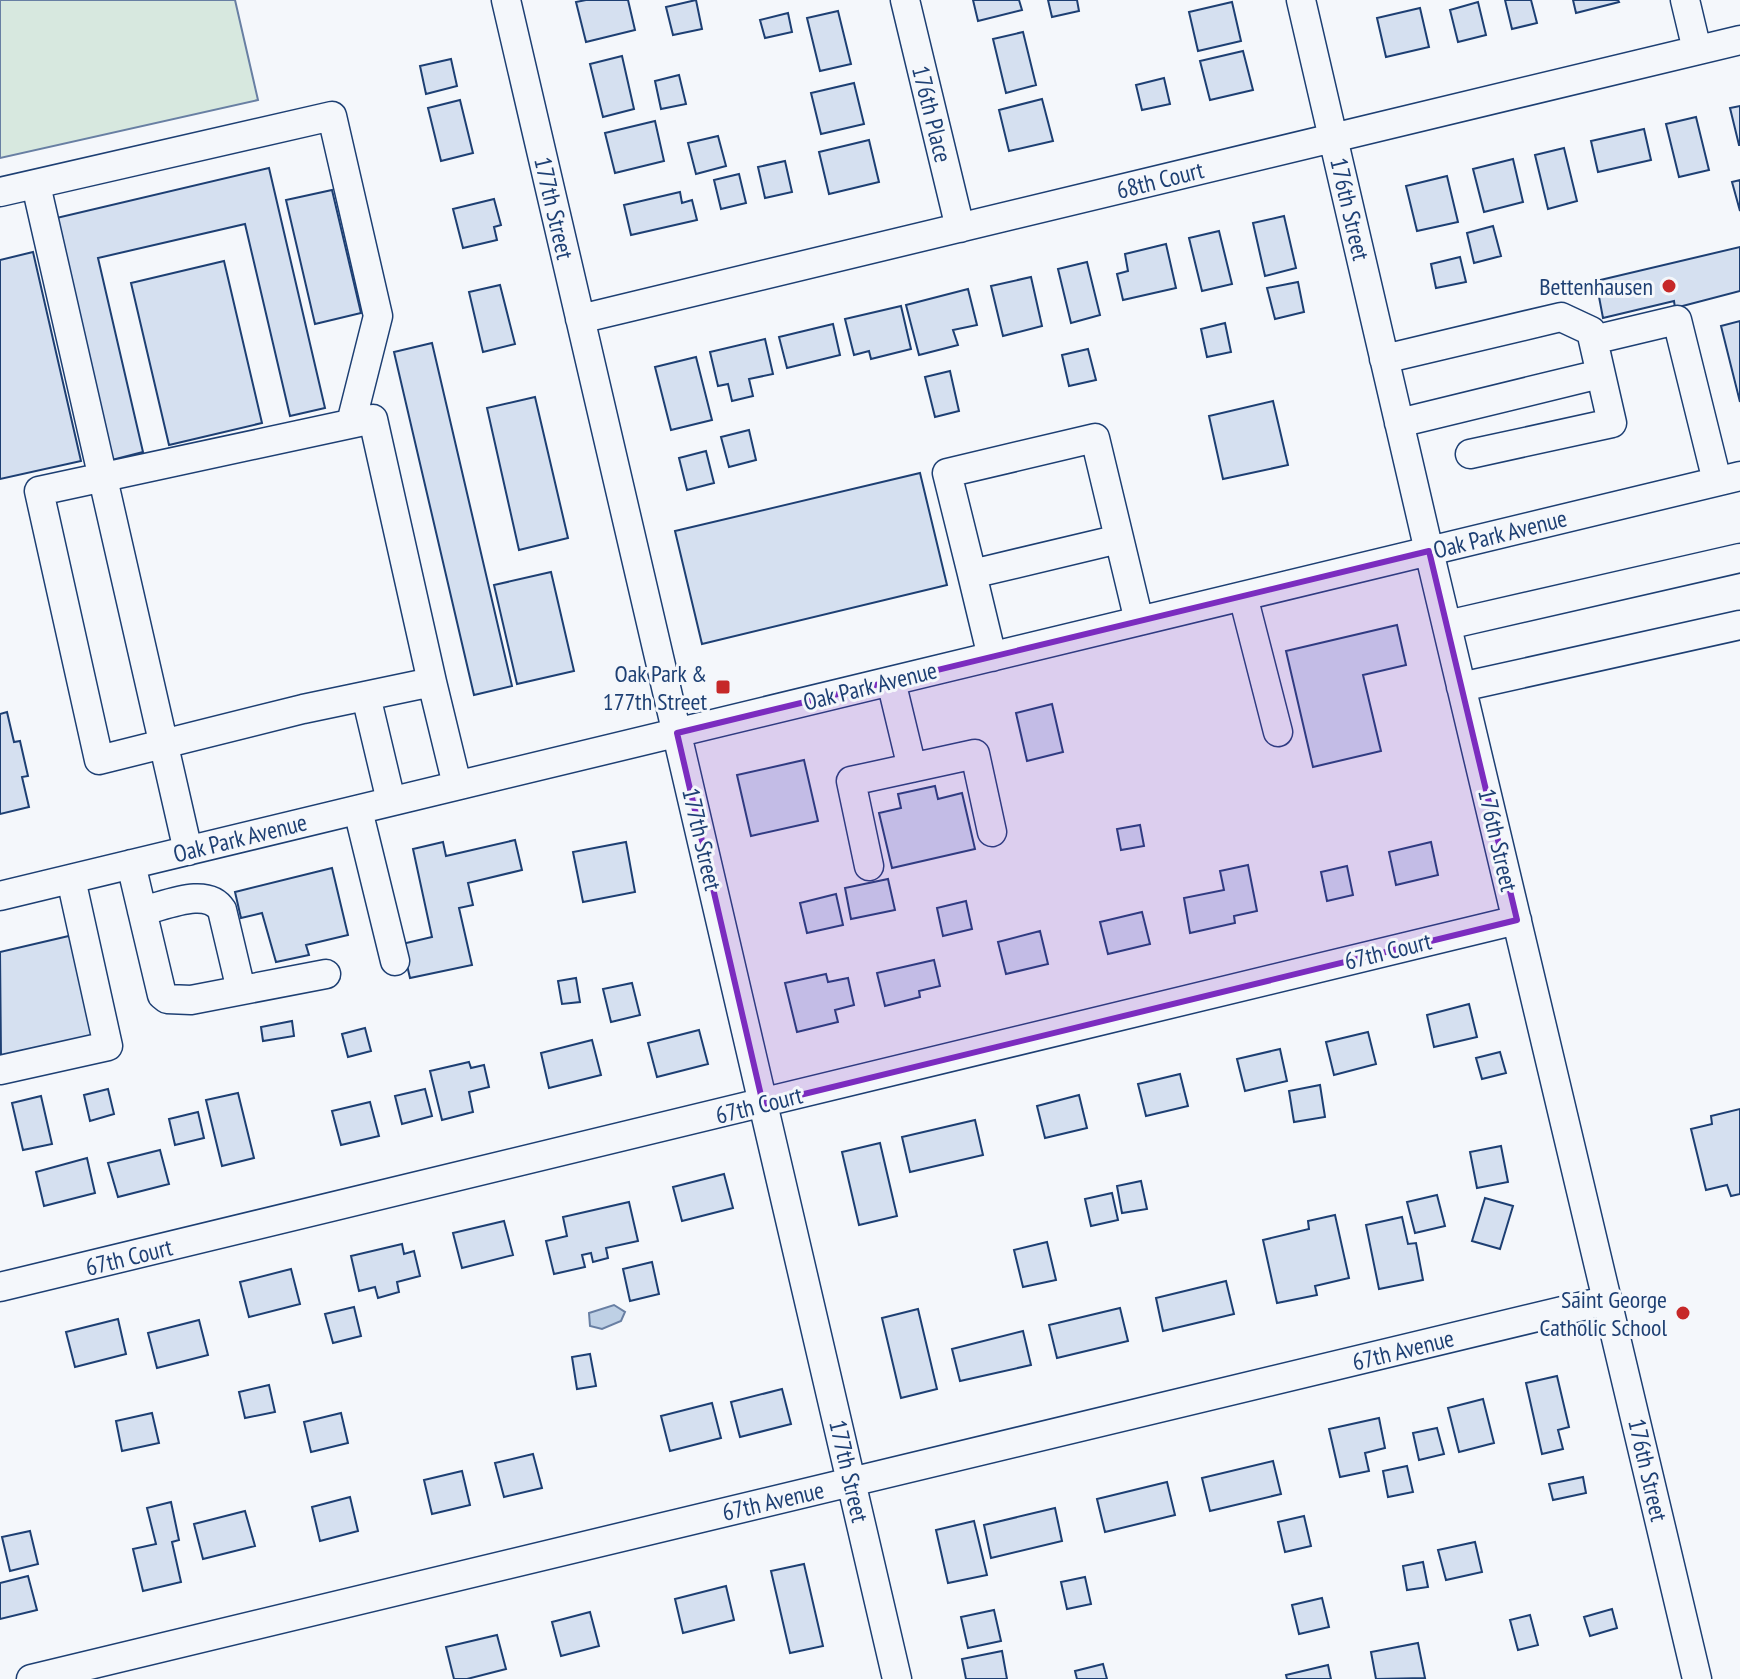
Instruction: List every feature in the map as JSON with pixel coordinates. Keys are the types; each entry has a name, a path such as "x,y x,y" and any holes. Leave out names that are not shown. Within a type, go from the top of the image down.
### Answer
{"street":[{"name":"177th Street","path":"506,0 897,1679"},
{"name":"176th Place","path":"905,0 960,228"},
{"name":"176th Street","path":"1301,0 1697,1679"},
{"path":"1685,0 1697,50"},
{"name":"68th Court","path":"580,319 1740,40"},
{"path":"0,192 332,116 378,316 362,421 457,785"},
{"path":"36,185 188,851"},
{"path":"1384,359 1561,317 1591,331 1612,423 1470,454"},
{"path":"1593,340 1677,320 1729,479"},
{"path":"1399,423 1600,374"},
{"path":"362,421 39,491 99,760 432,682"},
{"path":"992,657 947,473 1095,438 1139,621"},
{"name":"Oak Park Avenue","path":"0,896 1729,479"},
{"path":"972,574 1119,539"},
{"path":"1447,625 1740,558"},
{"path":"1243,596 1278,732"},
{"path":"1461,687 1740,625"},
{"path":"891,681 912,768"},
{"path":"366,696 391,801"},
{"path":"869,866 851,781 975,754 992,832"},
{"path":"358,810 395,961"},
{"path":"131,864 162,995 167,999 191,1000 326,974"},
{"path":"0,1070 108,1046 71,879"},
{"path":"142,911 208,898 217,901 222,910 241,990"},
{"name":"67th Court","path":"0,1287 1517,920"},
{"name":"67th Avenue","path":"31,1679 1608,1300"}],"highlighted area":[{"path":"1429,551 1517,920 763,1104 677,733"}],"shaded area":[{"path":"0,0 235,0 258,100 0,158"}],"water":[{"path":"614,1305 625,1312 621,1321 602,1329 590,1326 589,1313"}],"building":[{"path":"628,0 635,30 586,42 576,2"},
{"path":"696,0 702,29 673,35 666,7"},
{"path":"973,0 1019,0 1022,10 978,21"},
{"path":"1048,0 1077,0 1079,11 1052,17"},
{"path":"1505,0 1531,0 1537,23 1512,29"},
{"path":"1573,0 1618,0 1619,2 1576,13"},
{"path":"1232,2 1241,41 1198,51 1189,12"},
{"path":"1478,2 1486,35 1458,42 1450,10"},
{"path":"1420,8 1429,47 1386,57 1377,18"},
{"path":"838,11 851,64 820,71 807,18"},
{"path":"788,13 792,32 765,38 760,20"},
{"path":"1023,32 1036,85 1006,93 993,39"},
{"path":"1243,51 1253,90 1210,100 1200,61"},
{"path":"622,56 634,109 603,117 590,64"},
{"path":"451,59 457,86 426,94 420,66"},
{"path":"679,75 686,104 661,109 655,81"},
{"path":"1164,78 1170,104 1142,110 1136,85"},
{"path":"854,83 864,124 821,134 811,93"},
{"path":"1042,99 1053,141 1009,151 999,110"},
{"path":"460,100 473,153 441,161 428,108"},
{"path":"1740,106 1740,145 1739,145 1730,108"},
{"path":"1696,117 1709,170 1679,177 1666,124"},
{"path":"655,121 664,161 615,173 605,133"},
{"path":"1644,129 1651,160 1598,172 1591,141"},
{"path":"718,136 726,166 696,174 688,143"},
{"path":"869,140 879,182 829,194 819,152"},
{"path":"1564,148 1577,201 1548,209 1535,155"},
{"path":"1513,159 1523,202 1484,212 1473,169"},
{"path":"785,161 792,192 765,198 758,167"},
{"path":"269,168 325,408 290,416 245,224 98,258 143,452 104,462 48,220"},
{"path":"739,174 746,203 721,209 714,180"},
{"path":"1447,176 1458,222 1417,231 1406,186"},
{"path":"1740,180 1740,211 1732,182"},
{"path":"332,190 361,313 315,324 286,200"},
{"path":"680,192 682,203 692,200 697,220 631,235 624,205"},
{"path":"494,199 501,225 494,227 497,240 463,248 453,209"},
{"path":"1284,216 1296,268 1265,276 1253,223"},
{"path":"1493,226 1501,256 1474,263 1467,233"},
{"path":"1219,231 1232,284 1202,291 1189,238"},
{"path":"1166,244 1176,288 1123,300 1117,274 1128,271 1125,254"},
{"name":"Bettenhausen","path":"1740,247 1740,291 1675,308 1674,301 1603,318 1596,281"},
{"path":"33,252 81,461 0,479 0,260"},
{"path":"1460,257 1466,282 1436,288 1431,264"},
{"path":"224,261 262,423 169,445 131,283"},
{"path":"1087,262 1100,315 1071,323 1058,269"},
{"path":"1031,277 1042,326 1003,336 991,286"},
{"path":"1298,282 1304,312 1275,319 1267,288"},
{"path":"500,285 515,344 483,352 469,292"},
{"path":"968,289 977,325 953,330 958,345 919,355 906,305"},
{"path":"901,306 911,349 871,359 869,351 854,355 845,319"},
{"path":"1740,321 1740,402 1721,326"},
{"path":"1225,323 1231,352 1207,357 1201,329"},
{"path":"833,324 840,355 787,368 779,337"},
{"path":"765,339 773,374 749,379 753,396 732,401 728,384 718,386 710,352"},
{"path":"432,343 512,686 474,695 394,352"},
{"path":"1088,349 1096,380 1069,386 1062,355"},
{"path":"696,357 712,420 671,430 655,367"},
{"path":"950,371 959,411 935,417 925,377"},
{"path":"535,397 568,538 519,550 487,408"},
{"path":"1273,401 1288,465 1223,479 1209,416"},
{"path":"749,430 756,460 729,467 721,437"},
{"path":"706,451 714,483 687,490 679,458"},
{"path":"920,473 947,585 702,644 675,531"},
{"path":"551,572 574,671 517,684 494,585"},
{"path":"1397,625 1406,665 1363,675 1381,751 1313,767 1286,651"},
{"path":"1052,704 1063,752 1027,761 1016,713"},
{"path":"7,712 14,742 20,741 28,776 22,777 29,807 0,814 0,714"},
{"path":"804,760 818,821 751,836 737,775"},
{"path":"935,786 938,799 962,793 975,849 892,868 879,813 901,808 898,794"},
{"path":"1140,825 1144,846 1121,850 1117,829"},
{"path":"515,840 522,870 468,883 473,905 459,908 472,965 410,978 402,944 432,937 413,849 443,842 446,856"},
{"path":"626,842 635,892 583,902 573,852"},
{"path":"1431,842 1438,875 1396,885 1389,852"},
{"path":"1248,865 1257,911 1234,916 1235,923 1190,933 1184,898 1224,890 1220,871"},
{"path":"1347,866 1353,895 1327,901 1321,872"},
{"path":"332,868 348,935 306,945 309,955 276,962 262,913 241,918 235,892"},
{"path":"888,879 895,910 851,919 845,888"},
{"path":"836,894 843,925 807,933 800,903"},
{"path":"966,901 972,929 943,936 937,908"},
{"path":"1142,912 1150,944 1108,954 1100,922"},
{"path":"1040,931 1048,964 1006,974 998,942"},
{"path":"73,935 96,1035 1,1057 0,952"},
{"path":"934,960 940,986 919,991 920,997 885,1006 877,973"},
{"path":"826,974 828,982 848,978 854,1005 835,1010 838,1022 797,1032 785,983"},
{"path":"576,978 580,1002 562,1004 558,981"},
{"path":"632,983 640,1015 611,1022 603,989"},
{"path":"1469,1004 1477,1037 1434,1047 1427,1015"},
{"path":"292,1021 294,1036 263,1041 261,1027"},
{"path":"365,1028 371,1051 348,1057 342,1034"},
{"path":"699,1030 708,1064 657,1077 648,1043"},
{"path":"1368,1032 1376,1064 1334,1075 1326,1042"},
{"path":"592,1040 601,1075 549,1088 541,1053"},
{"path":"1280,1049 1287,1081 1245,1091 1237,1059"},
{"path":"1500,1052 1506,1073 1482,1079 1476,1058"},
{"path":"469,1062 471,1068 484,1065 489,1087 469,1092 473,1112 442,1120 430,1071"},
{"path":"1180,1074 1188,1106 1146,1116 1138,1084"},
{"path":"1320,1085 1325,1117 1294,1122 1289,1091"},
{"path":"108,1089 114,1114 90,1121 84,1095"},
{"path":"425,1089 432,1116 402,1124 395,1096"},
{"path":"238,1093 254,1158 222,1166 206,1100"},
{"path":"1079,1095 1087,1128 1045,1138 1037,1106"},
{"path":"41,1096 52,1144 23,1150 12,1103"},
{"path":"370,1102 379,1136 341,1145 332,1111"},
{"path":"1740,1109 1740,1194 1731,1196 1727,1185 1706,1190 1691,1129 1712,1124 1711,1116"},
{"path":"198,1112 204,1138 175,1145 169,1119"},
{"path":"975,1120 983,1155 910,1172 902,1137"},
{"path":"880,1143 897,1216 859,1225 842,1152"},
{"path":"1501,1146 1508,1182 1477,1188 1470,1152"},
{"path":"160,1150 169,1184 118,1197 108,1163"},
{"path":"87,1158 95,1193 44,1206 36,1172"},
{"path":"724,1174 733,1208 682,1221 673,1187"},
{"path":"1141,1181 1147,1209 1122,1213 1117,1186"},
{"path":"1112,1193 1118,1220 1091,1226 1085,1199"},
{"path":"1437,1195 1445,1226 1415,1233 1407,1202"},
{"path":"1485,1198 1513,1206 1500,1249 1472,1241"},
{"path":"629,1202 638,1241 606,1248 608,1258 593,1262 591,1253 582,1255 585,1267 554,1274 546,1241 567,1236 563,1217"},
{"path":"1335,1215 1349,1278 1315,1286 1317,1295 1277,1303 1263,1240 1309,1229 1308,1221"},
{"path":"1402,1217 1408,1244 1416,1243 1423,1280 1379,1289 1366,1225"},
{"path":"504,1221 513,1255 462,1268 453,1233"},
{"path":"1047,1242 1056,1280 1023,1287 1014,1250"},
{"path":"402,1244 404,1254 414,1251 420,1276 397,1282 399,1292 378,1298 375,1287 359,1291 351,1256"},
{"path":"652,1262 659,1294 630,1301 623,1269"},
{"path":"291,1269 300,1304 249,1317 240,1282"},
{"path":"1226,1281 1234,1314 1163,1331 1156,1298"},
{"path":"354,1307 361,1336 333,1343 325,1314"},
{"path":"1120,1308 1128,1341 1057,1358 1049,1325"},
{"path":"918,1309 937,1389 901,1398 882,1318"},
{"path":"118,1319 126,1354 75,1367 66,1332"},
{"path":"199,1320 208,1355 157,1368 148,1333"},
{"path":"1023,1331 1031,1365 960,1381 952,1349"},
{"path":"590,1354 596,1386 577,1389 572,1357"},
{"path":"1557,1376 1569,1427 1558,1430 1563,1449 1542,1454 1526,1383"},
{"path":"269,1385 275,1412 245,1418 239,1392"},
{"path":"782,1389 791,1424 740,1437 731,1402"},
{"path":"1483,1399 1494,1443 1459,1452 1448,1408"},
{"path":"712,1403 721,1438 670,1451 661,1416"},
{"path":"152,1413 159,1443 122,1451 116,1421"},
{"path":"341,1413 348,1443 311,1452 304,1422"},
{"path":"1379,1418 1385,1448 1365,1453 1369,1471 1340,1477 1329,1429"},
{"path":"1437,1428 1444,1454 1419,1460 1413,1433"},
{"path":"533,1454 542,1488 504,1497 495,1463"},
{"path":"1273,1461 1281,1494 1210,1511 1202,1478"},
{"path":"1407,1466 1413,1492 1388,1497 1383,1471"},
{"path":"462,1471 470,1505 432,1514 424,1480"},
{"path":"1583,1477 1586,1493 1553,1500 1549,1484"},
{"path":"1167,1482 1175,1515 1105,1532 1097,1499"},
{"path":"350,1497 358,1531 320,1541 312,1507"},
{"path":"171,1502 179,1540 172,1542 181,1582 143,1591 133,1549 156,1544 147,1508"},
{"path":"1055,1508 1062,1541 991,1558 984,1525"},
{"path":"245,1511 255,1546 203,1559 194,1524"},
{"path":"1304,1516 1311,1546 1285,1552 1278,1522"},
{"path":"974,1521 987,1575 948,1583 936,1530"},
{"path":"30,1531 38,1564 10,1571 2,1537"},
{"path":"1475,1542 1482,1572 1446,1580 1438,1550"},
{"path":"1423,1562 1428,1587 1407,1590 1403,1566"},
{"path":"804,1564 823,1646 790,1653 771,1571"},
{"path":"28,1576 37,1610 0,1619 0,1583"},
{"path":"1085,1577 1091,1604 1067,1609 1061,1582"},
{"path":"726,1586 734,1620 683,1633 675,1599"},
{"path":"1322,1598 1329,1627 1299,1634 1292,1605"},
{"path":"1612,1609 1617,1628 1590,1636 1584,1617"},
{"path":"994,1610 1001,1641 968,1648 961,1617"},
{"path":"590,1612 599,1646 561,1656 552,1622"},
{"path":"1530,1615 1538,1645 1518,1650 1510,1620"},
{"path":"497,1635 506,1669 467,1679 454,1679 446,1647"},
{"path":"1418,1643 1425,1678 1376,1679 1371,1652"},
{"path":"1002,1651 1007,1679 966,1679 962,1659"},
{"path":"1103,1664 1107,1679 1077,1679 1075,1671"},
{"path":"1328,1665 1331,1679 1287,1679 1286,1675"}],"place":[{"name":"Bettenhausen","path":"1669,286"},
{"name":"Oak Park & 177th Street","path":"723,687"},
{"name":"Saint George Catholic School","path":"1683,1313"}]}
